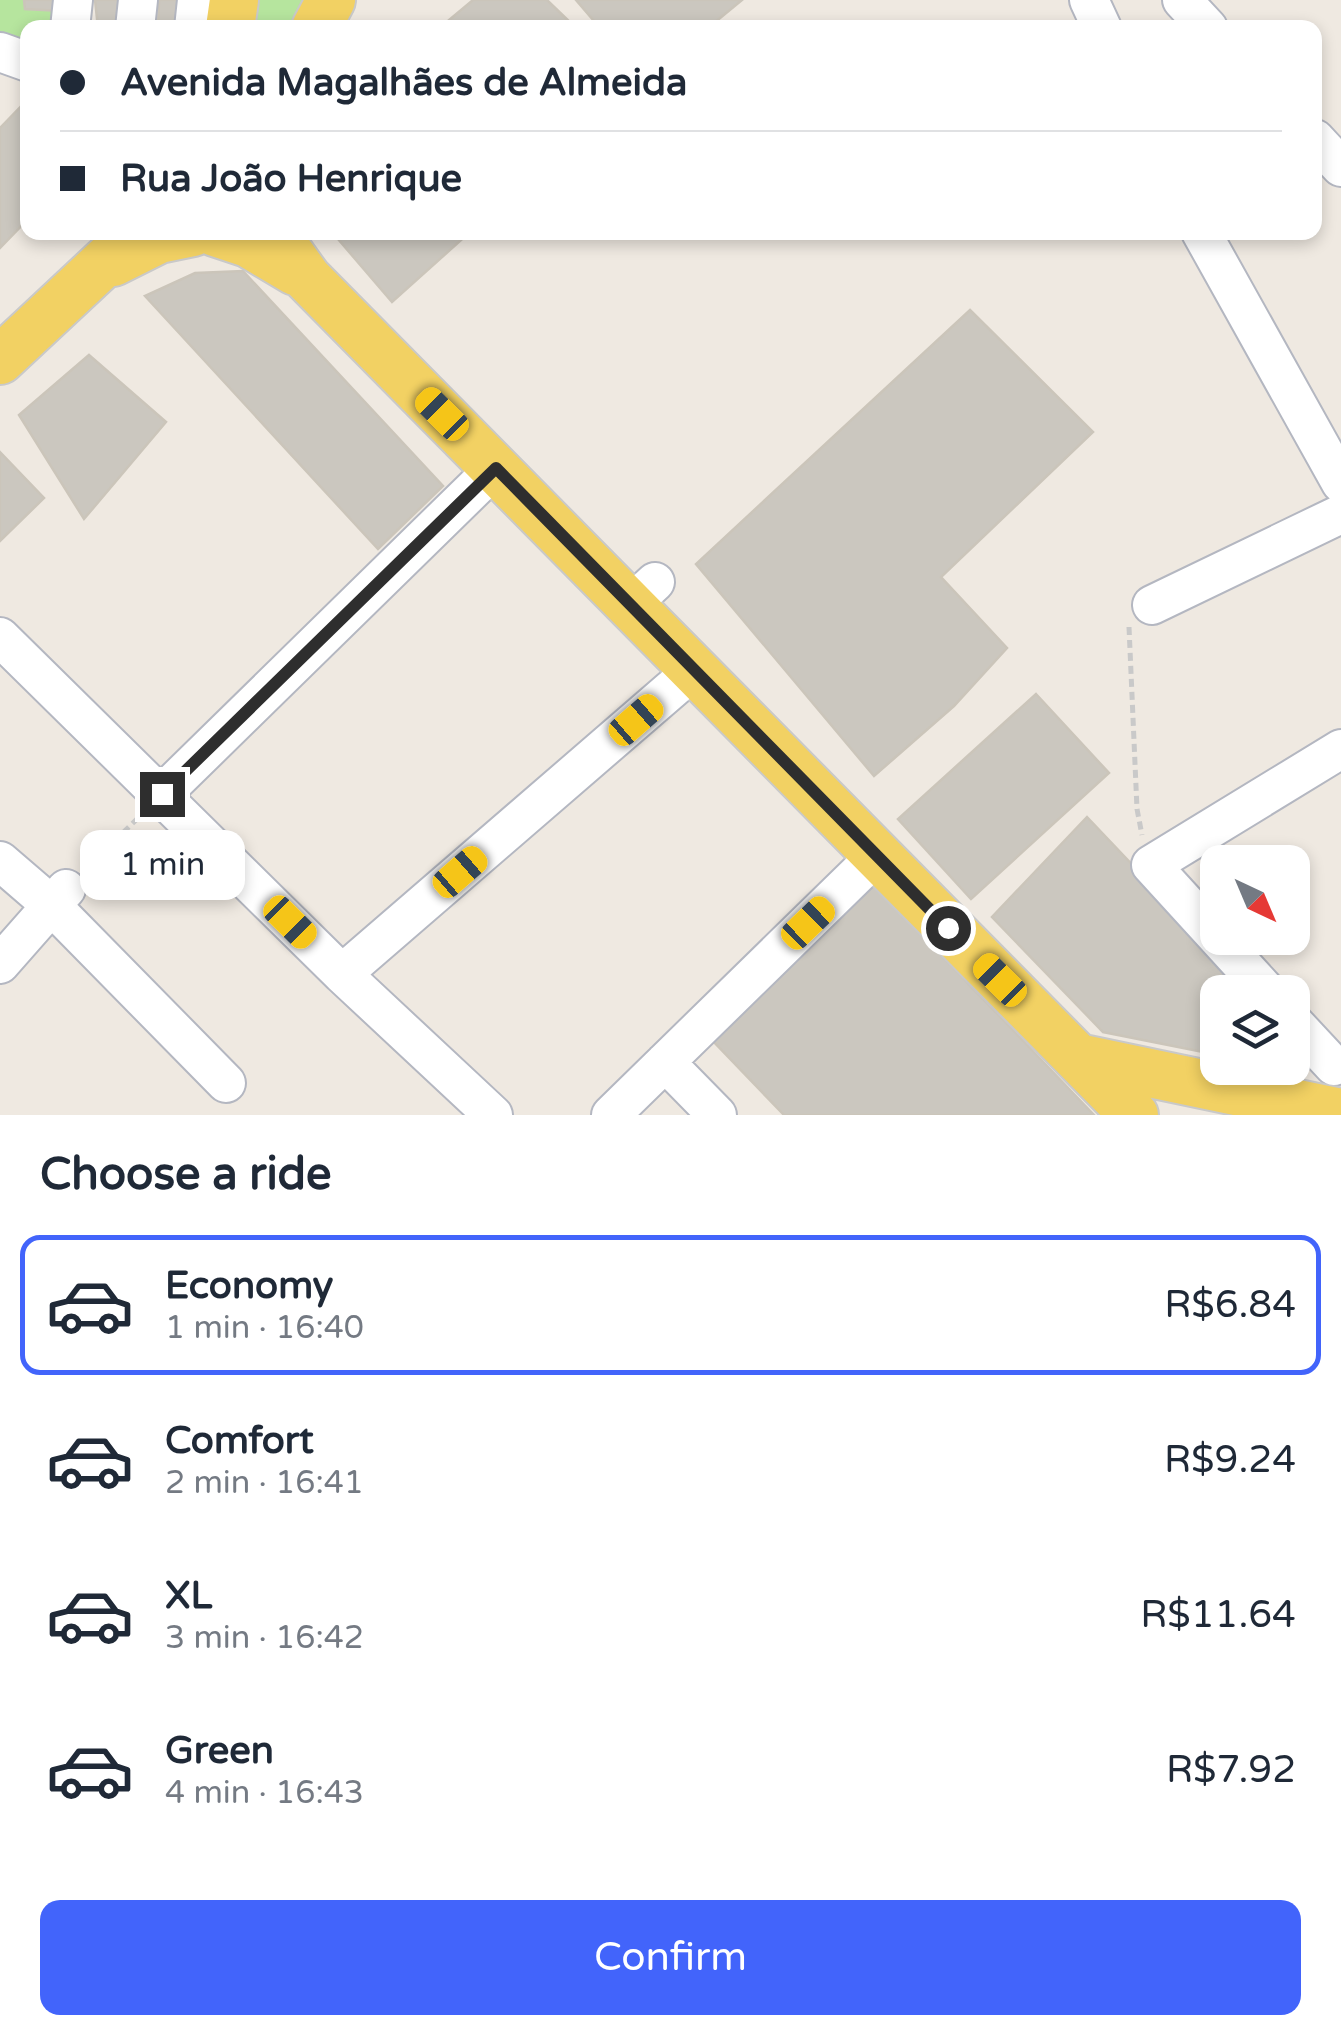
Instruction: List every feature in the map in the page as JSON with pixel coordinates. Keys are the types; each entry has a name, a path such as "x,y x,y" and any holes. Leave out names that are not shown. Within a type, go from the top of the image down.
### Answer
{"main road":[{"path":"0,360 106,254 163,240"},
{"path":"239,240 307,278"},
{"path":"280,240 307,278 496,468 643,593 695,670 1134,1115"},
{"path":"1078,1058 1318,1107"}],"street":[{"path":"1182,0 1201,20"},
{"path":"1322,147 1341,167"},
{"path":"1204,240 1341,483"},
{"path":"162,794 496,468"},
{"path":"1152,605 1341,514"},
{"path":"0,637 342,974 466,1107"},
{"path":"342,974 695,670"},
{"path":"1251,975 1151,865 1341,749"},
{"path":"610,1115 876,856"},
{"path":"0,860 59,895 226,1083"},
{"path":"0,964 59,895"},
{"path":"1310,1037 1338,1064 1318,1107"},
{"path":"665,1062 717,1115"}],"path":[{"path":"1151,865 1137,810 1127,643 1132,619 1152,605"},
{"path":"59,895 162,794"}],"green space":[{"path":"0,0 24,0 25,9 61,11 60,20 20,20 20,43 0,39"},
{"path":"255,0 314,0 302,20 253,20"}],"building":[{"path":"24,0 62,0 61,11 25,9"},
{"path":"95,0 125,0 123,20 97,20"},
{"path":"159,0 190,0 187,20 158,20"},
{"path":"473,0 547,0 568,20 449,20"},
{"path":"576,0 742,0 718,20 593,20"},
{"path":"20,107 20,227 0,248 0,128"},
{"path":"339,240 461,240 392,302"},
{"path":"243,271 443,486 378,549 145,296 195,273"},
{"path":"970,310 1093,432 941,577 1007,648 954,706 874,776 696,564"},
{"path":"89,355 166,422 84,519 19,415"},
{"path":"0,452 44,498 0,541"},
{"path":"1036,694 1109,773 971,899 898,819"},
{"path":"1087,817 1200,936 1200,955 1218,955 1237,975 1200,975 1200,1051 1103,1032 992,917"},
{"path":"873,884 1094,1115 784,1115 711,1039"}],"route":[{"path":"162,794 496,468 948,928"}]}
